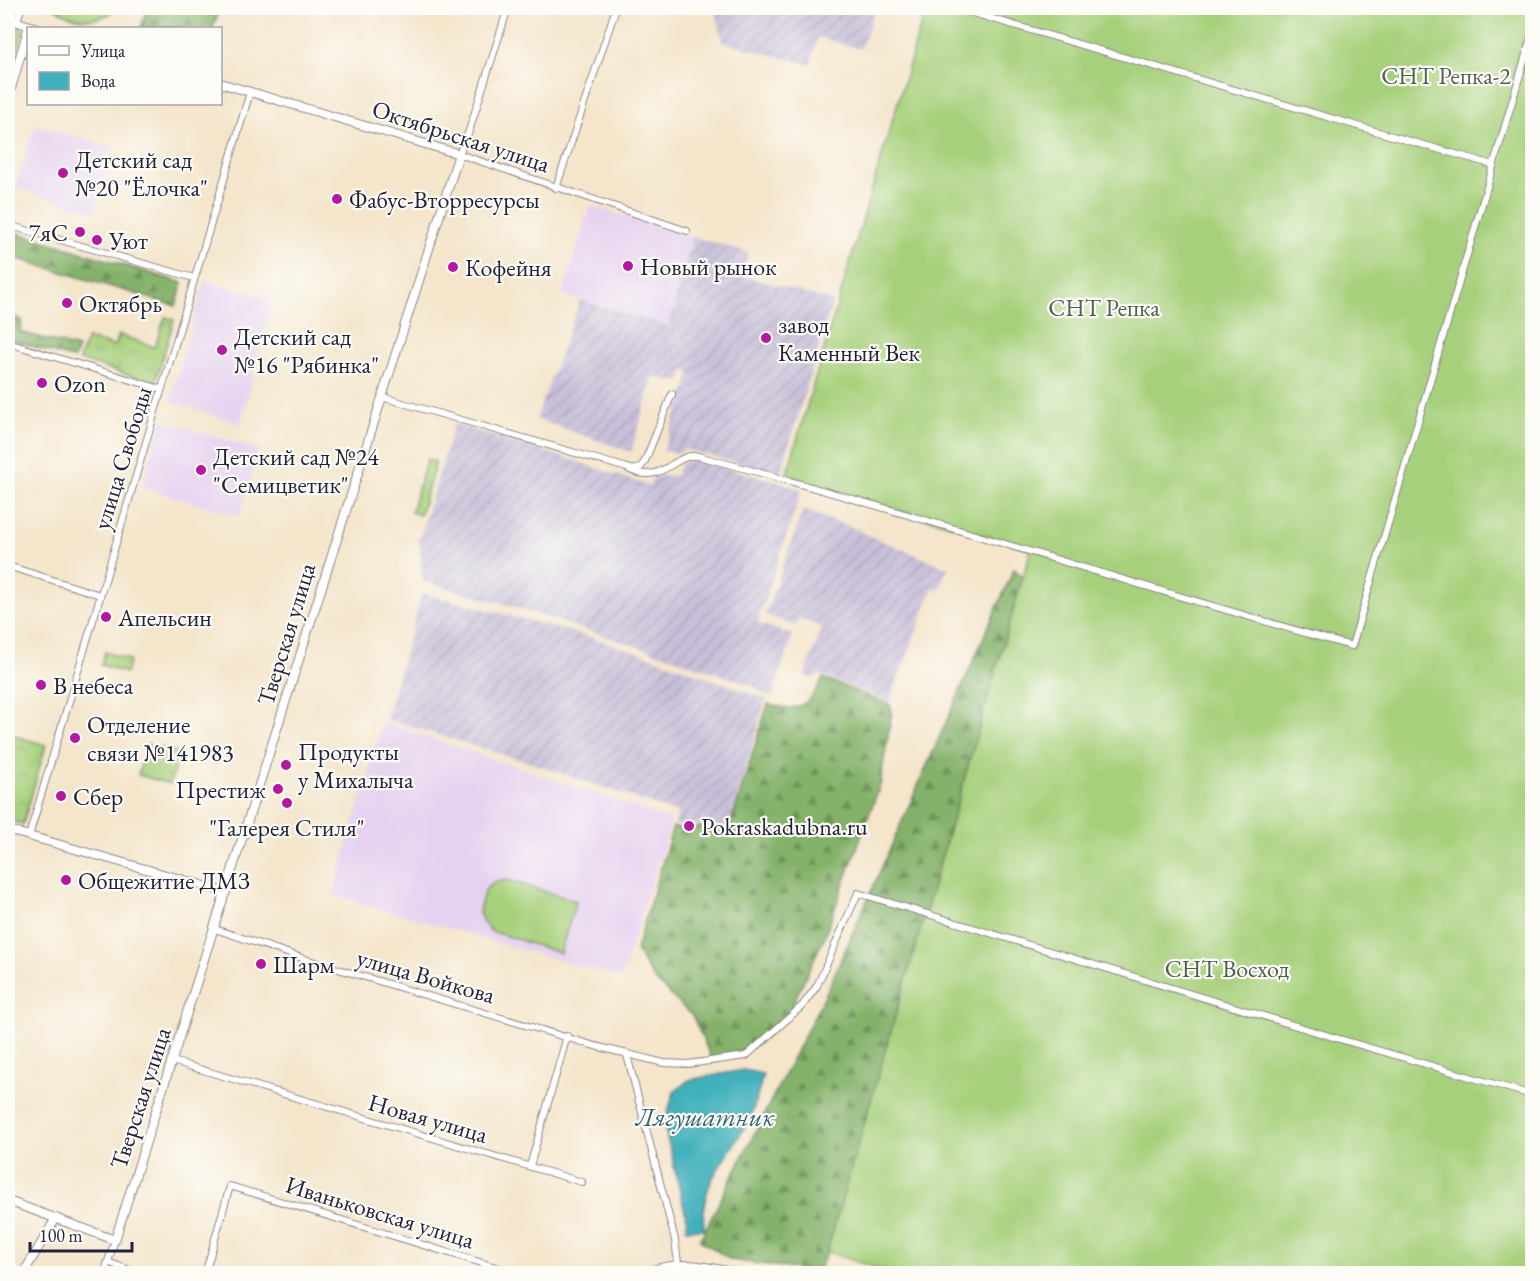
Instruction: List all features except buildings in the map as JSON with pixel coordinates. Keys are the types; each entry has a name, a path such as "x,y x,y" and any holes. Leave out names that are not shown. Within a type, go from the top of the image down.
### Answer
{"main road":[{"path":"8,20 29,27"},
{"path":"8,99 27,40"},
{"name":"Октябрьская улица","path":"222,84 459,154"},
{"name":"Тверская улица","path":"115,1240 459,154"},
{"path":"8,830 226,892"},
{"path":"8,1201 115,1240"},
{"path":"22,1274 56,1218"}],"street":[{"path":"17,22 21,8"},
{"name":"Тверская улица","path":"459,154 469,131 507,8"},
{"path":"556,188 616,8"},
{"path":"956,8 1494,165"},
{"path":"382,397 642,475 665,470 687,456 698,456 785,479 1240,615 1352,646 1533,34"},
{"name":"улица Свободы","path":"29,836 250,92"},
{"name":"Октябрьская улица","path":"459,154 687,231"},
{"path":"8,225 194,278"},
{"path":"8,343 161,389"},
{"path":"630,470 637,469 645,461 672,394"},
{"path":"8,566 100,595"},
{"name":"улица Войкова","path":"214,929 305,959 627,1055 664,1063 688,1064 746,1056 802,1006 817,986 858,893 1336,1038 1533,1095"},
{"path":"530,1166 567,1036"},
{"path":"627,1055 675,1240 678,1263"},
{"name":"Новая улица","path":"172,1061 582,1182"},
{"name":"Иваньковская улица","path":"205,1274 230,1186 518,1274"},
{"name":"Тверская улица","path":"104,1274 115,1240"},
{"path":"108,1262 140,1274"},
{"path":"641,1274 654,1268 678,1263 745,1274"}],"shaded area":[{"path":"715,8 875,8 861,49 818,37 810,65 723,42"},
{"name":"Детский сад №20 \"Ёлочка\"","path":"35,124 113,148 94,212 16,188"},
{"name":"Новый рынок","path":"590,206 693,237 668,326 562,295"},
{"path":"693,237 748,252 743,276 833,301 780,474 684,449 680,453 663,451 691,373 684,370 680,382 653,376 631,452 536,419 580,300 668,326"},
{"name":"Детский сад №16 \"Рябинка\"","path":"205,281 272,299 241,424 170,401"},
{"name":"Детский сад №24 \"Семицветик\"","path":"162,420 259,450 240,516 142,488"},
{"path":"454,424 649,486 653,477 676,475 681,463 694,460 777,481 802,490 757,623 793,635 772,697 752,685 667,656 512,606 423,581 419,540"},
{"path":"803,510 860,530 860,532 948,568 939,590 933,588 889,702 821,675 811,678 804,676 822,627 799,619 796,626 765,615"},
{"path":"422,593 576,633 643,654 766,699 726,834 694,824 687,827 675,824 678,811 672,811 538,765 386,719"},
{"path":"383,722 672,820 621,978 333,895"}],"green space":[{"path":"54,8 117,8 102,17 86,19 70,16"},
{"path":"147,8 220,8 213,27 141,27"},
{"path":"926,8 939,8 960,14 962,8 1532,8 1532,1273 895,1274 827,1252 1031,549 810,484 787,473"},
{"path":"8,25 21,28 23,31 8,86"},
{"path":"8,230 183,283 176,306 8,256"},
{"path":"8,315 22,320 20,332 78,348 74,359 8,339"},
{"path":"165,317 174,320 155,383 79,360 87,339 115,346 119,335 155,347"},
{"path":"427,459 436,462 420,515 411,512"},
{"path":"1014,569 1023,576 827,1252 818,1272 731,1260 700,1240 827,991"},
{"path":"105,652 130,660 126,673 101,665"},
{"path":"823,678 890,705 892,712 880,785 824,938 785,1020 758,1044 712,1060 693,1017 652,977 636,950 673,827 689,831 699,827 727,835 768,704 787,708 802,705 813,695"},
{"path":"8,734 46,745 23,824 8,820"},
{"path":"147,744 179,753 170,784 138,775"},
{"path":"508,880 576,901 560,953 491,931 483,922 479,912 486,889 494,883"}],"water":[{"name":"Лягушатник","path":"743,1070 763,1074 753,1110 712,1179 704,1210 704,1229 686,1229 687,1220 664,1124 674,1092 689,1080"}],"place":[{"name":"Детский сад №20 \"Ёлочка\"","path":"63,173"},
{"name":"Фабус-Вторресурсы","path":"337,199"},
{"name":"7яС","path":"80,232"},
{"name":"Уют","path":"97,240"},
{"name":"Новый рынок","path":"628,266"},
{"name":"Кофейня","path":"453,267"},
{"name":"Октябрь","path":"67,303"},
{"name":"завод Каменный Век","path":"766,338"},
{"name":"Детский сад №16 \"Рябинка\"","path":"222,350"},
{"name":"Ozon","path":"42,383"},
{"name":"Детский сад №24 \"Семицветик\"","path":"201,470"},
{"name":"Апельсин","path":"106,617"},
{"name":"В небеса","path":"41,685"},
{"name":"Отделение связи №141983","path":"75,738"},
{"name":"Продукты у Михалыча","path":"286,765"},
{"name":"Престиж","path":"278,789"},
{"name":"Сбер","path":"61,796"},
{"name":"\"Галерея Стиля\"","path":"287,803"},
{"name":"Pokraskadubna.ru","path":"689,826"},
{"name":"Общежитие ДМЗ","path":"66,880"},
{"name":"Шарм","path":"261,964"}],"park label":[{"name":"СНТ Репка-2","path":"1446,75"},
{"name":"СНТ Репка","path":"1104,307"},
{"name":"СНТ Восход","path":"1227,968"}]}
